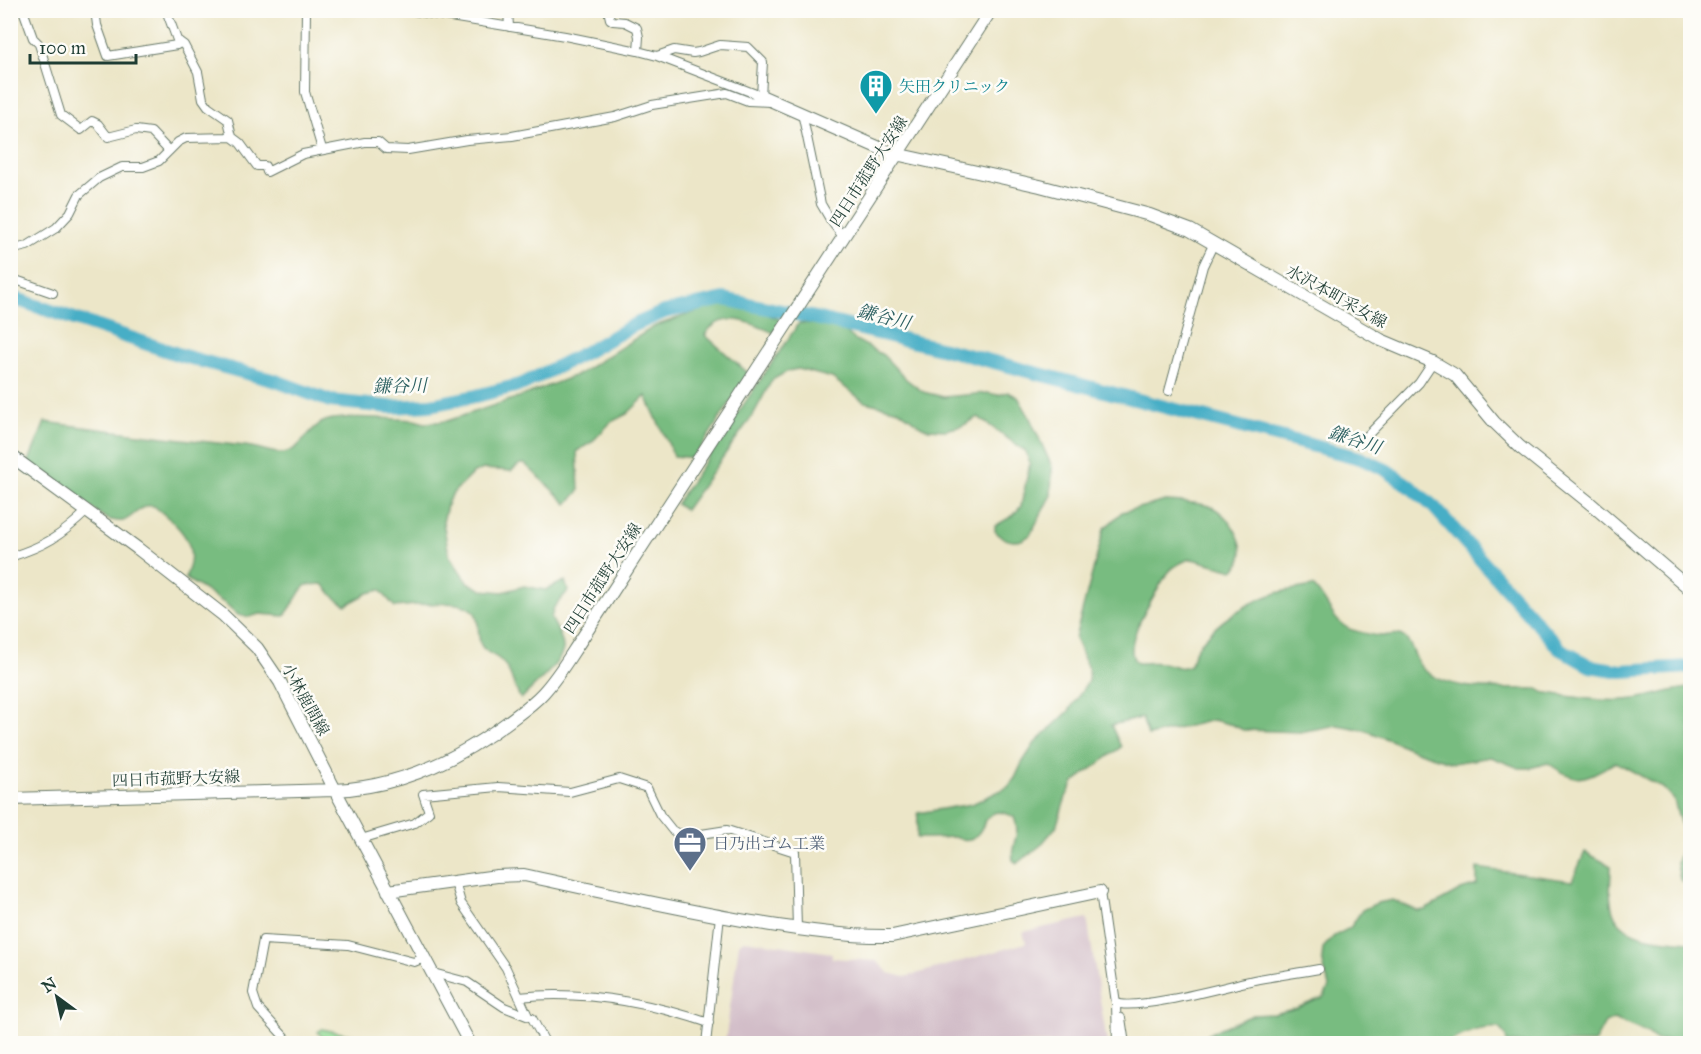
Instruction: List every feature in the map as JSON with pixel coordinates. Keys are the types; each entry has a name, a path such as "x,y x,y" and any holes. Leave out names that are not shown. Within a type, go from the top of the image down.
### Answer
{"main road":[{"name":"四日市菰野大安線","path":"10,799 335,790 373,786 448,760 484,739 543,694 586,632 991,10"},
{"name":"水沢本町采女線","path":"761,96 883,150 1008,178 1150,215 1190,230 1382,340 1434,362 1455,375 1494,422 1520,447 1690,589"},
{"name":"小林鹿間線","path":"10,455 223,615 257,648 280,682 470,1044"},
{"path":"388,891 497,876 524,876 720,916 797,929 892,936 1100,892"}],"street":[{"path":"23,10 33,38 39,44 60,115 81,130 92,121 98,124 108,137 136,130 151,132 169,151"},
{"path":"95,10 97,26 108,56 177,45 180,42"},
{"path":"166,10 177,40 184,45 198,72 203,99 208,106 228,120 232,137"},
{"path":"306,10 304,92 322,149"},
{"path":"408,10 639,51 761,96 763,62 748,47 720,45 699,52 674,50 657,56"},
{"path":"508,10 508,27"},
{"path":"608,10 609,19 625,22 637,28 639,51"},
{"path":"10,250 27,246 56,228 70,213 79,195 99,178 122,168 142,167 159,161 178,142 186,138 232,137 240,143 257,166 265,166 267,172 303,154 322,149 378,142 386,149 408,150 467,140 512,136 615,117 652,105 727,93 748,101 777,103"},
{"path":"802,113 820,204 841,242"},
{"path":"1169,391 1203,266 1213,244"},
{"path":"10,278 53,293"},
{"path":"1359,444 1423,378 1434,362"},
{"path":"10,556 39,548 66,531 87,511"},
{"path":"361,839 415,823 429,813 423,794 498,787 570,792 619,779 647,788 660,815 677,833 695,835 727,830 795,852 797,929"},
{"path":"455,882 461,903 506,968 528,1016"},
{"path":"1100,892 1116,1003 1117,1044"},
{"path":"706,1044 720,916"},
{"path":"291,1044 258,1008 253,993 263,940 348,945 414,962 424,958"},
{"path":"1116,1003 1123,1006 1148,1003 1318,969"},
{"path":"433,973 467,982 504,1007 532,1018 546,1044"},
{"path":"519,997 543,994 582,994 671,1010 709,1023"},
{"path":"1116,1003 1121,1017 1125,1044"}],"shaded area":[{"path":"1087,918 1107,1043 725,1043 739,944 742,941 832,953 832,958 877,961 889,973 905,977 1026,943 1023,932"}],"green space":[{"path":"718,304 756,309 781,320 774,333 747,322 729,320 712,327 705,335 749,374 694,458 674,456 646,396 627,414 611,422 592,442 577,451 579,491 567,504 525,464 520,464 511,471 483,469 472,474 448,501 443,522 449,555 467,582 482,590 503,592 524,586 545,590 565,581 568,591 554,607 551,618 562,641 561,655 552,668 521,699 503,663 481,645 477,617 469,608 450,603 395,607 380,590 368,593 346,605 334,597 323,584 306,585 284,616 238,615 226,604 185,578 190,566 189,545 179,528 154,506 141,508 123,521 107,519 28,463 45,422 250,447 280,453 293,450 317,425 341,418 414,420 425,423 447,421 579,374 655,326"},
{"path":"799,323 838,325 854,339 883,355 906,379 923,392 944,397 987,393 998,395 1008,392 1018,397 1052,467 1051,495 1030,535 1021,540 1012,541 1003,538 995,531 995,526 1014,515 1021,506 1030,463 1026,452 978,417 962,426 945,430 928,429 899,410 865,402 832,378 798,369 788,371 772,380 753,415 685,510 676,504"},
{"path":"1166,501 1198,504 1217,510 1237,534 1242,554 1233,570 1192,559 1170,570 1150,602 1135,635 1132,652 1137,663 1162,663 1187,667 1191,665 1195,652 1205,638 1236,612 1273,594 1313,586 1339,622 1352,630 1376,636 1402,636 1408,641 1423,669 1447,682 1477,688 1538,689 1542,692 1606,700 1632,699 1690,688 1690,887 1680,879 1677,863 1684,837 1674,800 1663,788 1616,762 1582,778 1567,775 1548,763 1530,768 1519,768 1491,757 1453,763 1365,730 1337,725 1300,732 1243,730 1213,720 1148,736 1142,718 1111,725 1121,747 1074,782 1066,797 1056,827 1040,846 1017,863 1013,860 1016,824 1014,817 1003,813 990,815 976,836 970,839 917,838 918,813 972,804 1008,787 1035,743 1069,711 1088,681 1089,671 1075,638 1104,529 1122,512"},
{"path":"1585,852 1611,866 1611,903 1619,923 1637,934 1648,937 1690,942 1690,1031 1679,1040 1656,1040 1648,1033 1614,1019 1605,1023 1594,1043 1507,1043 1506,1036 1499,1028 1485,1028 1472,1031 1447,1043 1191,1043 1253,1015 1274,1014 1324,997 1329,987 1322,959 1323,948 1334,936 1350,928 1362,910 1377,903 1393,900 1418,911 1425,910 1461,890 1477,885 1477,868 1572,881"},
{"path":"322,1029 382,1043 327,1043 318,1032"}],"waterway":[{"name":"鎌谷川","path":"10,297 180,355 276,381 330,401 389,407 430,405 523,384 632,326 664,312 724,299 811,317 944,349 1360,458 1386,470 1434,507 1560,649 1590,666 1621,671 1690,667"}],"place":[{"name":"矢田クリニック","path":"876,115"},
{"name":"日乃出ゴム工業","path":"690,872"}]}
